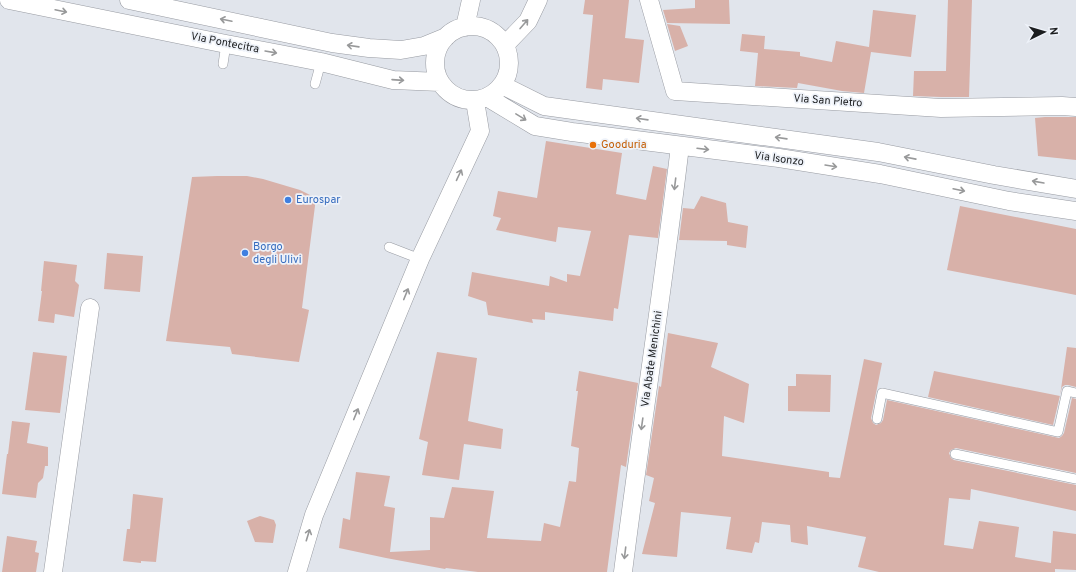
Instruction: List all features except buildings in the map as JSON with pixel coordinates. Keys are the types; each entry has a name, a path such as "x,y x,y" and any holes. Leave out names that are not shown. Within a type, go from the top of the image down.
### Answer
{"street":[{"name":"Via Pontecitra","path":"10,0 321,62 393,80 440,82"},
{"name":"Via Pontecitra","path":"129,0 332,43 369,48 401,50 424,46 446,37"},
{"path":"465,27 471,0"},
{"path":"505,45 528,21 538,0"},
{"name":"Via San Pietro","path":"649,0 675,91 941,108 1076,107"},
{"path":"478,26 494,33 505,45 509,57 507,77 502,85 493,94 481,99 458,98 448,92 440,82 435,67 436,57 440,45 446,37 465,27 478,26"},
{"name":"Via Isonzo","path":"502,85 544,106 878,152 994,175 1076,189"},
{"path":"297,572 314,515 420,259 480,131 481,99"},
{"name":"Via Isonzo","path":"481,99 535,126 779,158 880,174 1009,201 1076,211"},
{"name":"Via Abate Menichini","path":"623,572 680,146"},
{"path":"53,572 90,308"}],"lane":[{"path":"223,64 226,44"},
{"path":"315,84 321,62"},
{"path":"389,247 420,259"},
{"path":"877,419 882,393 1058,432 1067,391 1076,393"},
{"path":"956,454 1076,479"}],"place":[{"name":"Gooduria","path":"593,145"},
{"name":"Eurospar","path":"288,200"},
{"name":"Borgo degli Ulivi","path":"245,253"}]}
